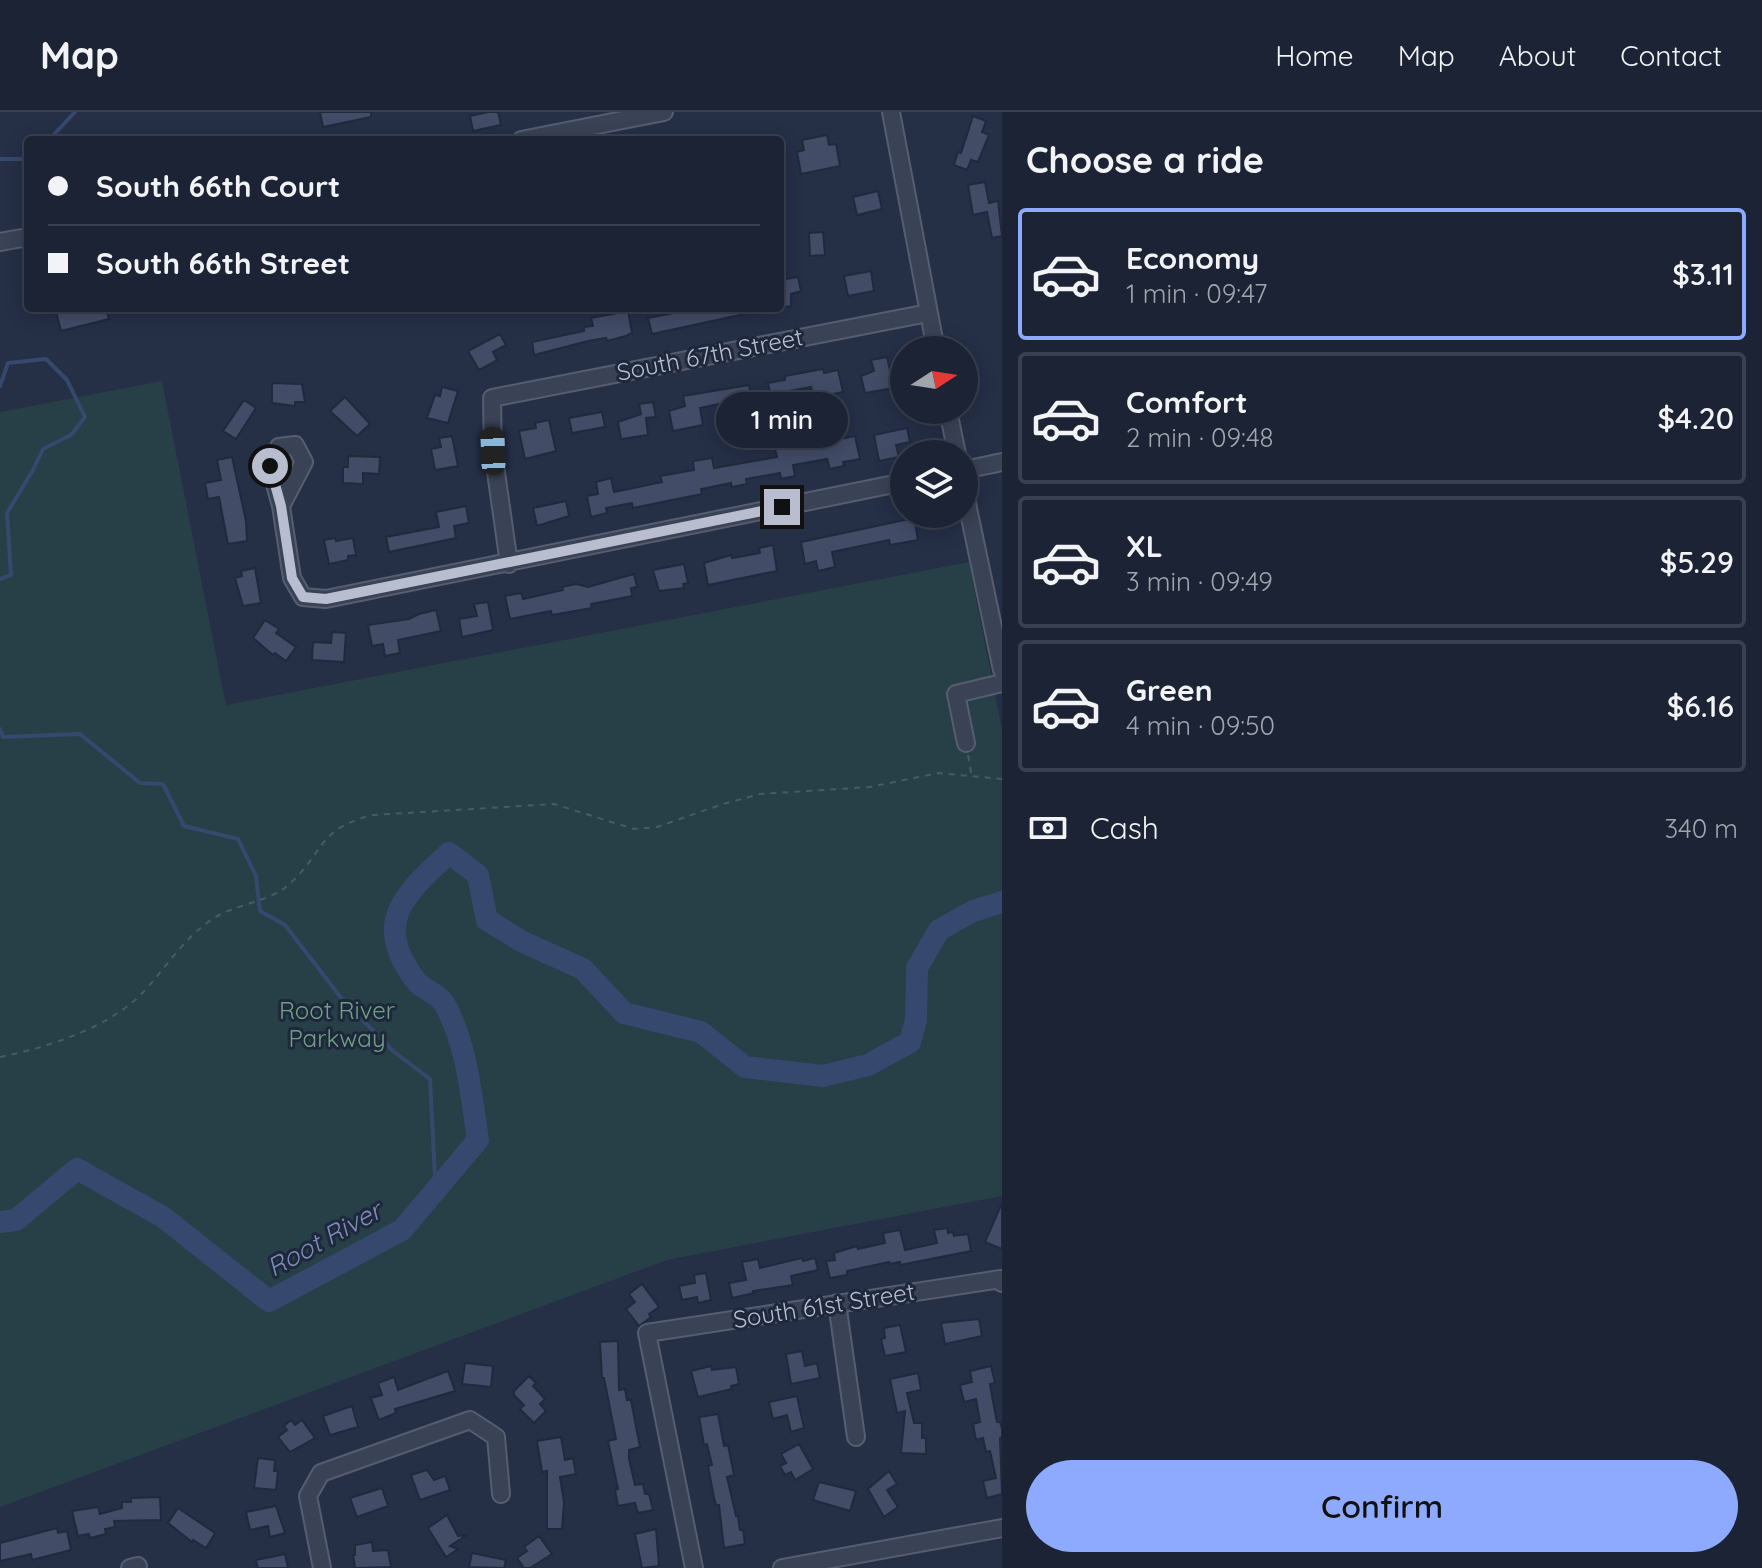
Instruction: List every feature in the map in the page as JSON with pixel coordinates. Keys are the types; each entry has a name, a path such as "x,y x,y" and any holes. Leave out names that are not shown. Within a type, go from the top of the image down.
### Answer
{"street":[{"path":"541,136 664,112"},
{"path":"891,112 933,336"},
{"path":"0,242 24,238"},
{"name":"South 67th Street","path":"509,564 493,451 492,398 928,313"},
{"path":"978,467 1002,462"},
{"path":"281,506 292,578 303,597 326,599 890,485"},
{"path":"972,528 1002,670"},
{"path":"966,743 956,694 1002,683"},
{"name":"South 61st Street","path":"694,1568 647,1333 1002,1281"},
{"path":"837,1303 856,1437"},
{"path":"322,1568 308,1496 321,1473 470,1420 496,1437 501,1494"},
{"path":"782,1568 1002,1528"}],"path":[{"path":"966,743 972,777"},
{"path":"0,1057 53,1042 93,1026 121,1010 145,990 188,939 213,918 284,889 334,830 350,821 373,815 554,804 634,829 657,827 760,794 870,787 938,773 1002,779"}],"green space":[{"name":"Root River Parkway","path":"162,381 226,705 969,562 1002,730 1002,1196 667,1260 0,1507 0,412"}],"building":[{"path":"320,112 371,112 371,117 323,127"},
{"path":"498,112 501,125 473,131 470,116"},
{"path":"973,116 986,121 982,132 989,135 978,162 971,160 967,170 954,165"},
{"path":"827,135 829,145 836,144 840,166 801,174 797,152 804,150 802,140"},
{"path":"985,182 989,203 998,201 1002,236 992,238 987,212 973,215 968,185"},
{"path":"878,191 882,209 857,215 853,197"},
{"path":"823,232 825,255 810,256 809,233"},
{"path":"871,271 874,291 848,296 844,276"},
{"path":"784,275 785,279 798,277 801,291 791,294 791,306 784,307"},
{"path":"56,312 107,312 109,319 61,331"},
{"path":"628,312 632,333 534,355 532,342 584,331 584,327 593,326 591,318"},
{"path":"678,312 749,312 652,334 648,318"},
{"path":"500,334 506,345 493,352 497,360 479,370 468,351"},
{"path":"887,357 890,389 865,393 861,376 874,371 871,360"},
{"path":"823,369 824,373 838,370 843,392 814,398 811,387 789,391 792,405 773,409 768,383 785,380 785,376"},
{"path":"272,383 302,384 305,402 295,402 295,406 272,403"},
{"path":"749,385 752,403 725,408 724,403 700,408 703,425 673,431 669,411 685,406 683,396"},
{"path":"442,387 458,391 448,423 427,418 435,395 440,396"},
{"path":"345,397 370,424 357,436 330,411"},
{"path":"244,400 256,408 236,439 223,431"},
{"path":"653,402 656,417 646,418 648,435 621,439 618,422 641,414 639,404"},
{"path":"602,412 605,427 572,433 569,418"},
{"path":"549,420 556,451 525,459 519,431 536,428 535,423"},
{"path":"907,428 910,440 890,440 890,459 879,461 874,435"},
{"path":"452,436 458,466 435,470 431,449 441,447 439,438"},
{"path":"855,436 860,459 843,462 844,466 830,469 827,459 793,465 795,476 781,479 780,473 746,479 747,484 732,487 731,483 701,489 702,494 633,508 632,503 606,508 607,513 591,517 587,496 598,494 596,482 611,478 614,492 662,482 660,476 694,470 693,461 712,458 714,468 777,457 775,449"},
{"path":"348,456 380,457 379,474 363,473 363,484 343,483 343,467 348,467"},
{"path":"232,457 246,521 247,541 228,544 219,497 208,499 205,483 221,480 217,460"},
{"path":"566,501 569,516 537,526 533,508"},
{"path":"466,506 469,523 454,526 456,538 389,552 386,537 439,527 436,512"},
{"path":"890,523 890,528 916,528 918,540 890,545 889,540 832,552 835,567 818,571 816,561 805,564 801,542"},
{"path":"335,538 336,541 353,538 356,555 329,564 324,540"},
{"path":"773,545 777,571 708,585 704,563 731,555 732,558 760,553 759,548"},
{"path":"684,564 688,583 683,584 684,588 659,591 653,570"},
{"path":"255,568 261,603 243,606 235,578 242,576 241,571"},
{"path":"634,574 637,587 631,588 632,596 591,604 592,608 552,615 551,611 510,619 505,596 521,593 523,599 563,590 562,587 576,584 588,587"},
{"path":"488,602 493,630 462,637 459,619 477,616 474,604"},
{"path":"436,610 441,631 398,640 400,653 385,656 383,644 372,646 368,625 409,619"},
{"path":"265,620 279,629 276,633 296,647 286,661 275,653 273,655 253,638"},
{"path":"332,632 346,633 344,662 312,660 313,642 331,643"},
{"path":"1002,1203 1002,1249 985,1242"},
{"path":"947,1228 948,1233 953,1232 954,1236 968,1234 971,1251 900,1265 900,1262 889,1262 830,1278 826,1261 835,1260 834,1253 857,1246 858,1249 885,1243 883,1233 900,1230 905,1250 937,1243 934,1230"},
{"path":"802,1258 803,1261 815,1258 818,1270 791,1276 793,1285 753,1291 732,1298 729,1283 746,1280 742,1262 758,1259 760,1268"},
{"path":"706,1273 711,1300 698,1303 697,1297 682,1300 679,1286 695,1283 694,1275"},
{"path":"642,1284 659,1307 639,1326 626,1309 635,1302 629,1294"},
{"path":"979,1319 982,1336 945,1344 941,1323"},
{"path":"900,1325 906,1352 885,1356 881,1339 885,1338 884,1328"},
{"path":"618,1341 619,1390 625,1389 627,1400 631,1400 640,1447 629,1450 629,1459 635,1485 643,1484 653,1510 638,1513 635,1503 618,1506 615,1490 618,1489 608,1441 616,1439 602,1378 600,1342"},
{"path":"802,1351 805,1366 817,1363 820,1378 791,1384 786,1354"},
{"path":"465,1363 493,1366 491,1387 462,1384"},
{"path":"711,1366 712,1370 736,1367 739,1384 731,1386 732,1389 698,1397 691,1371"},
{"path":"991,1366 995,1383 990,1384 992,1396 997,1422 1000,1422 1002,1429 1002,1494 987,1498 983,1481 996,1478 990,1451 986,1452 983,1438 976,1440 973,1424 980,1422 976,1399 964,1402 960,1385 972,1382 970,1371"},
{"path":"448,1371 455,1391 395,1409 396,1413 379,1420 371,1398 382,1395 378,1383 394,1377 398,1390"},
{"path":"918,1373 921,1390 907,1393 914,1423 922,1423 926,1454 901,1453 905,1411 897,1413 890,1379"},
{"path":"529,1376 536,1383 533,1386 545,1399 540,1404 546,1411 534,1423 520,1409 524,1405 514,1395 514,1391"},
{"path":"797,1396 804,1428 791,1432 787,1415 773,1419 769,1402"},
{"path":"352,1406 358,1427 330,1435 323,1416"},
{"path":"718,1414 734,1475 727,1477 745,1544 724,1548 719,1505 716,1505 714,1498 708,1466 712,1465 707,1444 704,1445 699,1417"},
{"path":"291,1420 295,1425 302,1420 315,1438 290,1452 278,1437 287,1430 284,1426"},
{"path":"561,1437 565,1460 573,1458 576,1474 560,1477 564,1502 562,1529 547,1529 547,1471 542,1472 537,1441"},
{"path":"799,1444 813,1469 795,1480 791,1472 785,1475 780,1466 786,1463 781,1454"},
{"path":"258,1458 275,1460 274,1471 278,1471 276,1490 254,1488"},
{"path":"427,1470 434,1480 445,1476 450,1490 420,1500 411,1475"},
{"path":"889,1471 897,1484 887,1490 898,1507 884,1517 868,1489"},
{"path":"819,1482 856,1491 850,1511 813,1500"},
{"path":"382,1488 388,1506 357,1517 350,1498"},
{"path":"160,1497 161,1520 114,1521 115,1527 105,1529 106,1534 90,1538 89,1534 78,1536 72,1511 98,1507 100,1514 122,1508 122,1502 131,1502 131,1498"},
{"path":"276,1506 285,1533 270,1537 268,1526 250,1530 246,1512"},
{"path":"178,1508 215,1533 206,1548 192,1542 168,1523"},
{"path":"447,1515 458,1536 467,1535 450,1546 458,1549 446,1557 428,1528"},
{"path":"57,1528 58,1533 67,1531 71,1550 32,1560 31,1554 0,1561 0,1543"},
{"path":"656,1529 659,1566 642,1568 635,1534"},
{"path":"539,1536 552,1554 530,1568 524,1568 517,1558 527,1551 524,1547"},
{"path":"372,1542 373,1551 388,1550 391,1567 355,1568 355,1545"},
{"path":"472,1553 506,1560 504,1568 469,1567"},
{"path":"285,1554 288,1568 258,1568 256,1560"}],"waterway":[{"path":"53,136 75,112"},
{"path":"0,159 24,159"},
{"path":"0,386 8,363 46,359 67,380 85,417 71,435 43,449 7,513 11,575 0,579"},
{"path":"0,729 3,737 80,734 140,783 163,784 184,826 238,839 256,876 260,911 285,925 342,999 393,1051 430,1079 435,1177 423,1192 417,1212"},
{"name":"Root River","path":"0,1222 16,1220 77,1169 163,1217 269,1301 402,1230 478,1140 467,1070 452,1019 444,1003 416,981 396,942 395,925 407,896 449,853 478,875 487,920 523,942 583,969 624,1013 701,1032 745,1067 823,1076 868,1065 910,1042 916,1020 917,968 939,930 973,911 1002,902"}],"route":[{"path":"270,466 281,506 292,578 303,597 326,599 782,507"}]}
